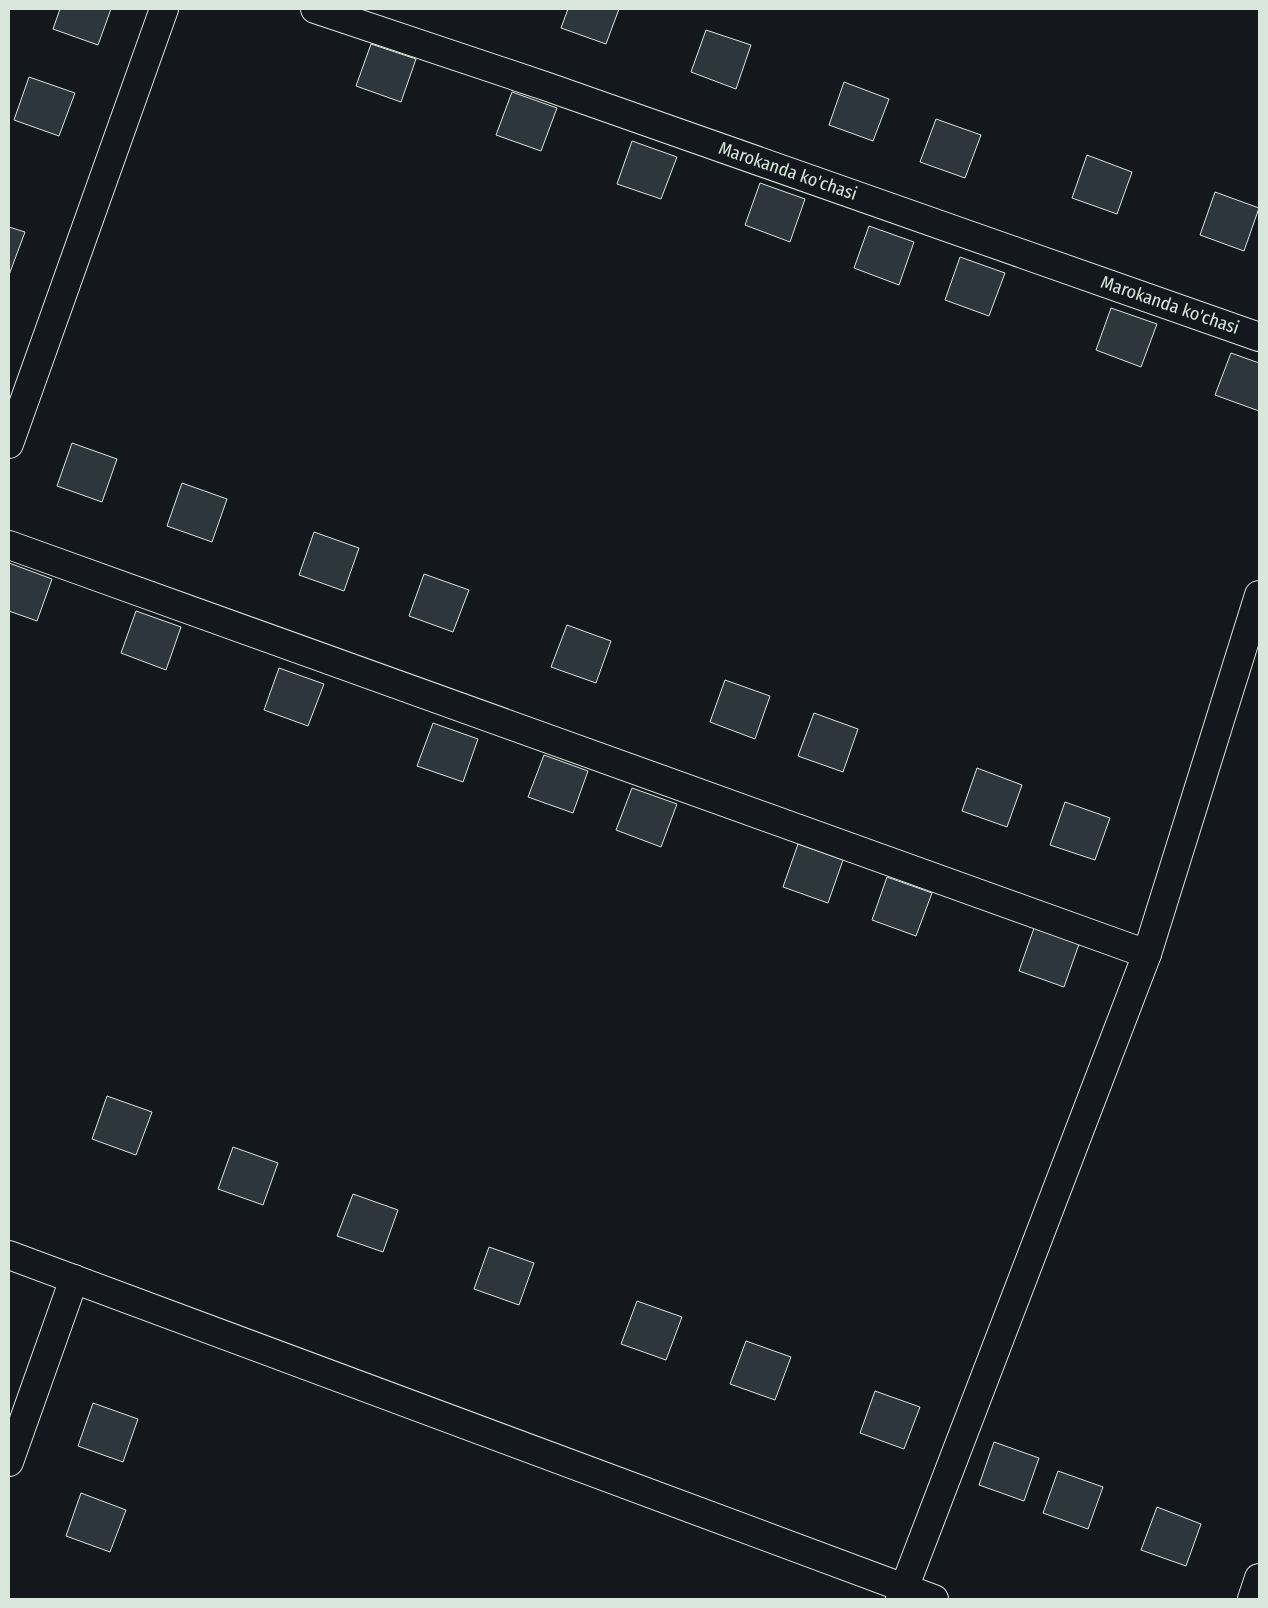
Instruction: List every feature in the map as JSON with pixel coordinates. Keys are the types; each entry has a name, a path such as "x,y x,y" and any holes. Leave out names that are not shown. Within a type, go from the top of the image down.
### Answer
{"street":[{"path":"9,444 164,9"},
{"name":"Marokanda ko'chasi","path":"315,9 564,93 1259,337"},
{"path":"9,545 1147,954"},
{"path":"902,1594 1147,954 1259,596"},
{"path":"9,1255 902,1594 934,1599"},
{"path":"9,1462 74,1279"},
{"path":"1252,1599 1259,1578"}],"building":[{"path":"60,9 111,9 98,45 53,29"},
{"path":"568,9 619,9 606,44 561,28"},
{"path":"706,30 751,45 736,89 691,72"},
{"path":"371,44 416,59 401,102 356,86"},
{"path":"29,77 75,93 59,136 14,120"},
{"path":"844,82 889,99 873,141 829,125"},
{"path":"512,92 557,108 541,151 496,135"},
{"path":"936,119 981,135 965,178 920,162"},
{"path":"632,141 677,157 661,199 617,184"},
{"path":"1087,155 1132,172 1117,214 1072,198"},
{"path":"760,183 805,199 790,242 745,225"},
{"path":"1215,192 1259,208 1244,251 1200,235"},
{"path":"869,226 914,242 899,285 854,268"},
{"path":"9,227 25,232 9,275"},
{"path":"960,257 1005,273 989,316 945,300"},
{"path":"1111,308 1157,324 1141,367 1096,350"},
{"path":"1231,353 1259,363 1259,411 1215,395"},
{"path":"72,443 117,459 102,502 57,486"},
{"path":"182,483 227,499 212,542 167,526"},
{"path":"314,532 359,548 344,591 299,575"},
{"path":"9,563 52,579 37,621 9,611"},
{"path":"424,574 469,590 453,632 409,616"},
{"path":"136,611 181,627 166,670 121,653"},
{"path":"567,625 611,641 596,683 551,667"},
{"path":"279,668 324,684 308,726 264,710"},
{"path":"725,680 770,696 755,739 710,722"},
{"path":"814,713 858,729 843,772 798,756"},
{"path":"433,723 478,739 463,782 417,766"},
{"path":"544,755 588,771 573,813 528,797"},
{"path":"977,768 1022,785 1007,827 962,811"},
{"path":"632,788 677,804 661,847 616,830"},
{"path":"1065,802 1110,818 1095,860 1050,845"},
{"path":"798,844 843,860 828,903 783,887"},
{"path":"887,877 932,893 916,936 872,920"},
{"path":"1034,928 1079,944 1064,987 1019,971"},
{"path":"107,1096 152,1112 136,1155 92,1139"},
{"path":"233,1147 278,1163 263,1205 218,1189"},
{"path":"353,1194 398,1210 383,1252 337,1236"},
{"path":"489,1247 534,1263 519,1305 474,1289"},
{"path":"637,1301 682,1317 666,1360 621,1344"},
{"path":"746,1341 791,1357 775,1400 730,1384"},
{"path":"875,1391 920,1407 904,1449 860,1433"},
{"path":"93,1403 138,1419 123,1462 78,1446"},
{"path":"994,1442 1039,1458 1024,1501 979,1485"},
{"path":"1058,1471 1103,1487 1088,1529 1043,1513"},
{"path":"81,1493 126,1510 110,1552 66,1536"},
{"path":"1157,1507 1201,1524 1186,1566 1141,1550"}]}
